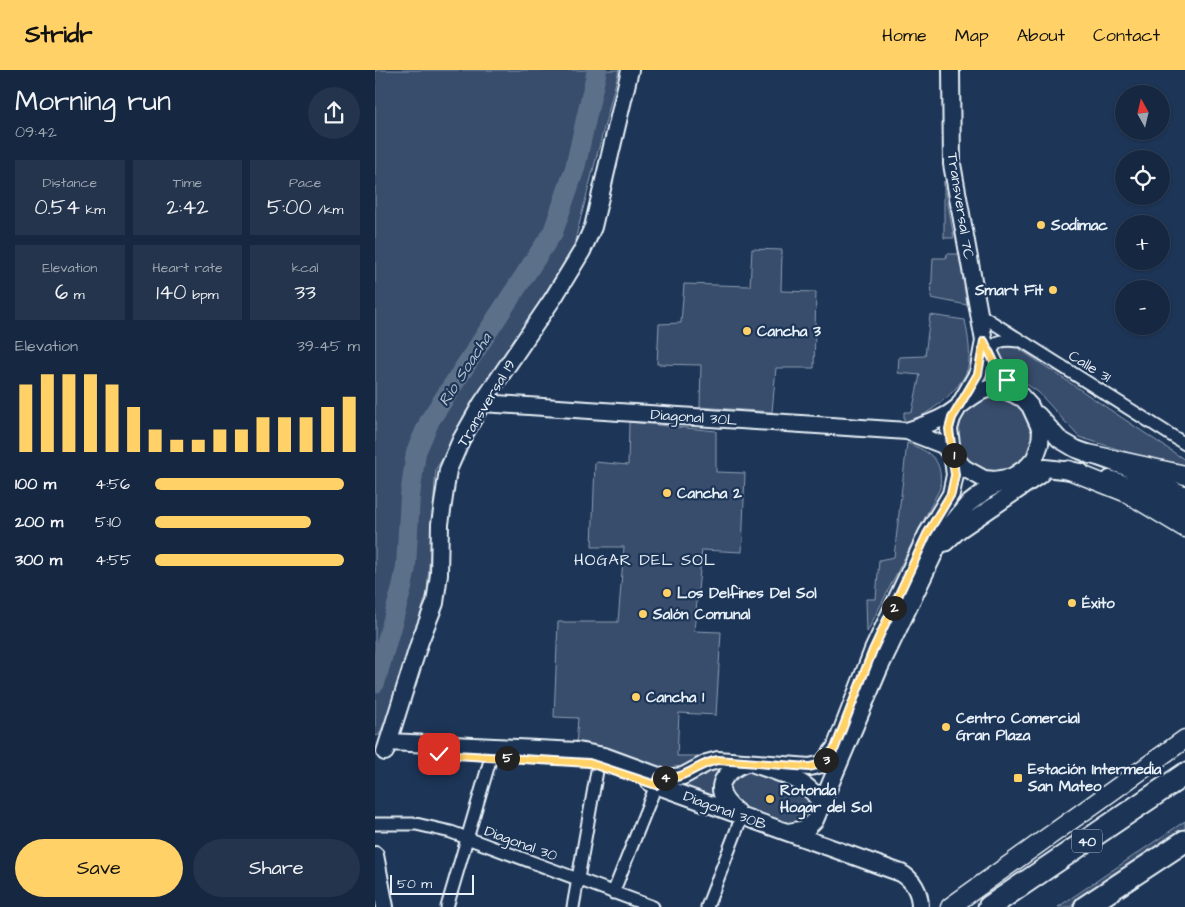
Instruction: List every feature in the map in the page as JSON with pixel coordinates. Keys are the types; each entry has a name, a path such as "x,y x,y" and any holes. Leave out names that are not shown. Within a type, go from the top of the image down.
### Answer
{"highway":[{"name":"40","path":"989,907 1185,774"},
{"path":"1085,907 1185,842"}],"main road":[{"name":"Transversal 19","path":"383,748 435,603 439,574 440,524 448,470 461,440 482,403 554,297 586,243 593,227 630,70"},
{"name":"Transversal 7C","path":"951,70 951,157 984,341 999,372 1030,406 1041,430 1040,444 1031,462 1013,477"},
{"name":"Transversal 7C","path":"959,406 978,374 984,341"},
{"path":"907,431 945,416 971,395 995,389 1007,390 1030,406 1059,439 1089,454 1126,467 1185,495"},
{"name":"Diagonal 30L","path":"482,403 907,431"},
{"path":"658,781 677,778 712,761 815,766 829,757 835,748 873,650 927,534 951,494 955,475 949,429 959,406"},
{"path":"907,431 943,446 964,468 984,479 995,480 1013,477"},
{"path":"1089,454 1185,475"},
{"path":"788,832 800,831 811,826 879,669 944,533 967,505 995,484 1037,469 1087,472 1131,485 1185,510"},
{"path":"932,558 967,524 1030,480 1063,470 1127,493 1185,528"},
{"path":"949,907 1185,739"},
{"name":"Diagonal 30B","path":"383,748 597,765 658,781"},
{"name":"Diagonal 30B","path":"383,748 578,751 604,756 742,816 901,873 912,882 919,898 920,907"},
{"path":"742,816 723,799 721,786 729,771 748,762 806,786 816,795 821,806"},
{"path":"375,855 377,884 385,907"}],"street":[{"name":"Calle 31","path":"979,314 1185,444"},
{"path":"991,358 993,345 997,341 1007,339 1022,341"},
{"path":"447,907 491,757"},
{"path":"573,907 597,765"},
{"path":"613,892 658,781"},
{"path":"707,907 742,816"},
{"name":"Diagonal 30","path":"375,824 416,824 437,828 653,907"}],"shaded area":[{"path":"375,70 619,70 573,248 436,469 427,593 391,709 379,735 375,736"},
{"path":"944,181 954,238 944,238"},
{"path":"752,249 782,250 781,291 816,292 814,368 776,368 772,412 700,407 701,365 657,364 659,324 681,323 684,284 750,286"},
{"path":"947,254 959,254 967,305 931,298 933,258 946,258"},
{"path":"930,315 965,320 969,362 965,375 947,398 930,411 904,424 904,412 912,412 920,375 898,373 899,357 925,356"},
{"path":"1005,346 1015,346 1185,460 1185,470 1079,437 1038,392 1016,377 997,358 997,349"},
{"path":"995,397 1010,400 1022,408 1030,420 1033,435 1030,450 1022,462 1010,470 995,473 980,470 968,462 960,450 957,435 960,420 968,408 980,400"},
{"path":"629,422 716,431 716,472 745,473 742,552 702,550 694,631 721,632 716,715 679,713 677,756 701,756 672,772 576,746 578,718 554,717 558,622 618,622 624,547 592,547 595,462 628,465"},
{"path":"907,443 923,450 934,458 940,470 940,488 867,632 866,599 876,599 879,560 894,557"},
{"path":"722,766 715,782 716,799 671,784 706,768"},
{"path":"745,768 800,790 814,806 807,821 789,826 738,807 725,785"},
{"path":"1185,821 1185,832 1070,907 1058,907"}],"waterway":[{"name":"Río Soacha","path":"375,683 402,588 406,567 410,496 416,452 430,420 553,232 575,168 597,70"}],"place":[{"name":"Sodimac","path":"1041,225"},
{"name":"Smart Fit","path":"1053,290"},
{"name":"Cancha 3","path":"747,331"},
{"name":"Cancha 2","path":"667,493"},
{"name":"Los Delfines Del Sol","path":"667,593"},
{"name":"Éxito","path":"1072,603"},
{"name":"Salón Comunal","path":"643,614"},
{"name":"Cancha 1","path":"636,697"},
{"name":"Centro Comercial Gran Plaza","path":"946,727"},
{"name":"Estación Intermedia San Mateo","path":"1018,778"},
{"name":"Rotonda Hogar del Sol","path":"770,799"}],"district":[{"name":"HOGAR DEL SOL","path":"645,559"}],"route":[{"path":"439,754 589,763 656,785 659,777 677,778 707,763 718,760 809,767 822,764 835,748 873,650 927,534 951,494 955,475 949,429 952,418 978,374 984,341 999,372 1007,380"}]}
